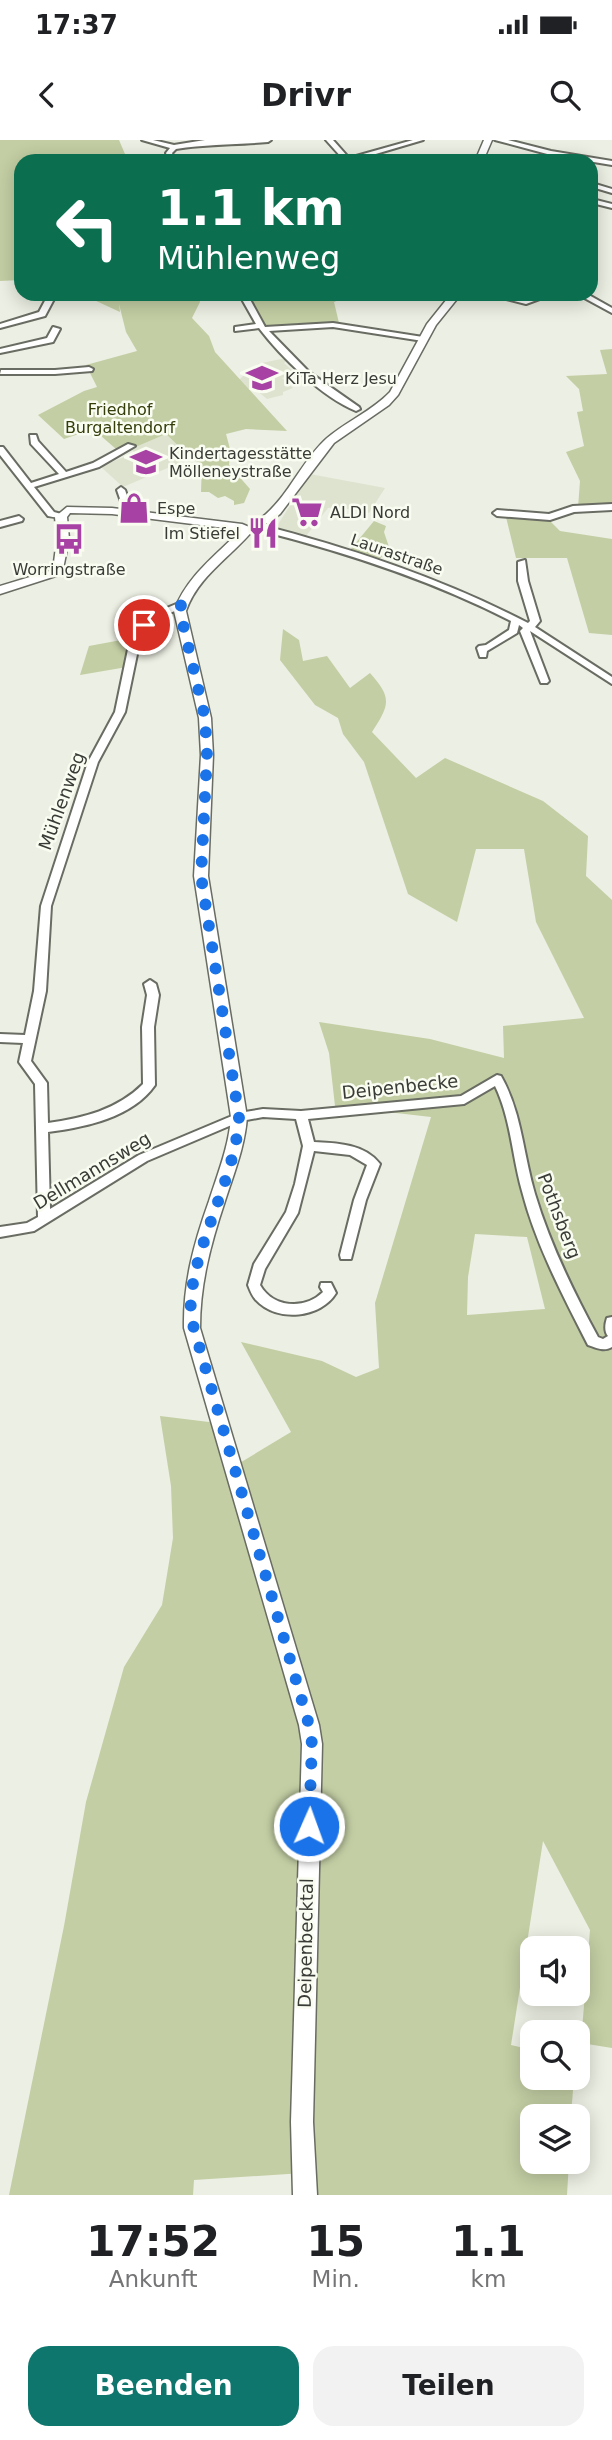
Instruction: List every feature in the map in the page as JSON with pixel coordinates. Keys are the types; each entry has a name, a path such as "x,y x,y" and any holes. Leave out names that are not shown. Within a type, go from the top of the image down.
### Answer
{"main road":[{"path":"181,605 213,563 252,522 279,507 330,441 385,403 394,393 423,339 451,301"},
{"path":"0,590 47,578 58,572 63,539 61,515 69,510 129,513 217,523 252,522"},
{"name":"Deipenbecktal","path":"181,605 180,611 205,718 207,755 201,876 239,1117 235,1145 194,1282 190,1307 192,1328 312,1744 302,2122 305,2195"}],"street":[{"path":"145,140 174,147 205,142 268,140"},
{"path":"329,140 341,154"},
{"path":"371,154 420,140"},
{"path":"499,140 557,154"},
{"path":"169,154 174,147"},
{"path":"598,184 612,191"},
{"path":"0,326 43,314 49,301"},
{"path":"247,301 263,327 306,373 356,409"},
{"path":"594,301 612,311"},
{"path":"238,329 333,325 423,339"},
{"path":"0,351 50,340 56,329"},
{"path":"0,374 89,369"},
{"path":"33,437 34,442 64,475"},
{"path":"29,486 96,465 131,446"},
{"path":"0,449 5,462 29,486 49,512 61,515"},
{"path":"121,490 129,513"},
{"path":"497,513 551,517 573,509 612,507"},
{"path":"0,524 19,519"},
{"name":"Laurastraße","path":"252,522 412,575 517,621 612,681"},
{"path":"522,562 523,581 535,621 525,631 544,681"},
{"name":"Mühlenweg","path":"44,1221 41,1083 25,1062 40,990 46,906 93,762 120,712 136,635 153,617 181,605"},
{"path":"481,648 488,648 514,631 517,621"},
{"path":"43,1128 79,1124 99,1116 141,1095 149,1085 148,1027 153,995 150,984"},
{"path":"0,1038 30,1039"},
{"name":"Deipenbecke","path":"239,1117 263,1113 301,1115 464,1100 496,1079"},
{"name":"Pothsberg","path":"496,1079 510,1106 528,1192 544,1236 593,1341 605,1345 612,1340"},
{"path":"301,1115 309,1146 292,1213 259,1268 254,1285 262,1300 276,1307 290,1309 316,1307 330,1293 326,1287"},
{"name":"Dellmannsweg","path":"0,1232 18,1231 44,1221 143,1158 239,1117"},
{"path":"309,1146 354,1152 369,1158 374,1164 360,1200 346,1255"},
{"path":"612,1322 612,1332"}],"shaded area":[{"name":"KiTa Herz Jesu","path":"286,358 288,360 284,363 295,373 282,378 293,388 283,392 283,395 267,399 256,390 249,391 239,380 245,374 261,369 257,364"},
{"name":"Kindertagesstätte Mölleneystraße","path":"166,434 191,458 123,487 100,466 135,453 131,449"},
{"path":"310,474 385,488 369,513 328,508 306,536 278,529 277,526"}],"green space":[{"path":"0,140 119,140 125,154 14,154 14,280 0,281"},
{"name":"Friedhof Burgaltendorf","path":"96,301 200,301 192,318 209,336 215,352 287,431 246,429 226,434 230,449 229,465 250,489 244,503 234,505 234,501 225,496 218,498 209,492 201,492 202,464 191,458 166,434 131,449 124,445 116,449 93,429 64,439 38,415 97,387 86,365 137,351 126,332 119,304 120,312"},
{"path":"249,301 337,301 334,302 339,323 263,326"},
{"path":"612,349 612,506 578,508 580,481 566,452 584,446 577,412 583,411 579,389 566,376 607,374 600,350"},
{"path":"506,517 550,521 560,531 612,539 612,635 589,633 567,558 516,558"},
{"path":"374,521 386,526 384,532 390,550 379,559 350,550"},
{"path":"283,629 299,640 303,661 327,656 350,688 370,673 382,689 386,701 372,732 416,778 445,758 543,801 588,836 586,876 612,900 612,2048 590,2044 590,2020 583,2020 584,2006 590,2006 590,1930 543,1841 528,1936 520,1936 520,1988 511,2045 520,2047 520,2090 573,2090 572,2104 520,2104 520,2174 568,2174 567,2195 307,2195 316,1769 238,1464 291,1432 241,1342 322,1361 356,1377 379,1368 375,1303 431,1117 335,1106 329,1053 319,1022 430,1039 504,1058 503,1026 584,1018 536,922 524,849 476,849 457,922 408,894 364,762 343,734 338,718 315,705 280,660","holes":["475,1234 527,1237 545,1309 467,1315 468,1277"]},
{"path":"132,638 127,667 80,675 89,646"},
{"path":"160,1416 217,1423 306,1733 303,2173 194,2180 193,2195 9,2195 64,1926 86,1802 124,1667 162,1605 173,1538 171,1486"}],"place":[{"name":"KiTa Herz Jesu","path":"262,378"},
{"name":"Kindertagesstätte Mölleneystraße","path":"146,462"},
{"name":"Espe","path":"134,508"},
{"name":"ALDI Nord","path":"307,512"},
{"name":"Im Stiefel","path":"263,533"},
{"name":"Worringstraße","path":"69,539"}],"route":[{"path":"144,625 169,608 181,605 180,611 204,706 207,755 201,876 239,1117 232,1157 194,1282 191,1318 309,1725 312,1744 309,1826"}]}
